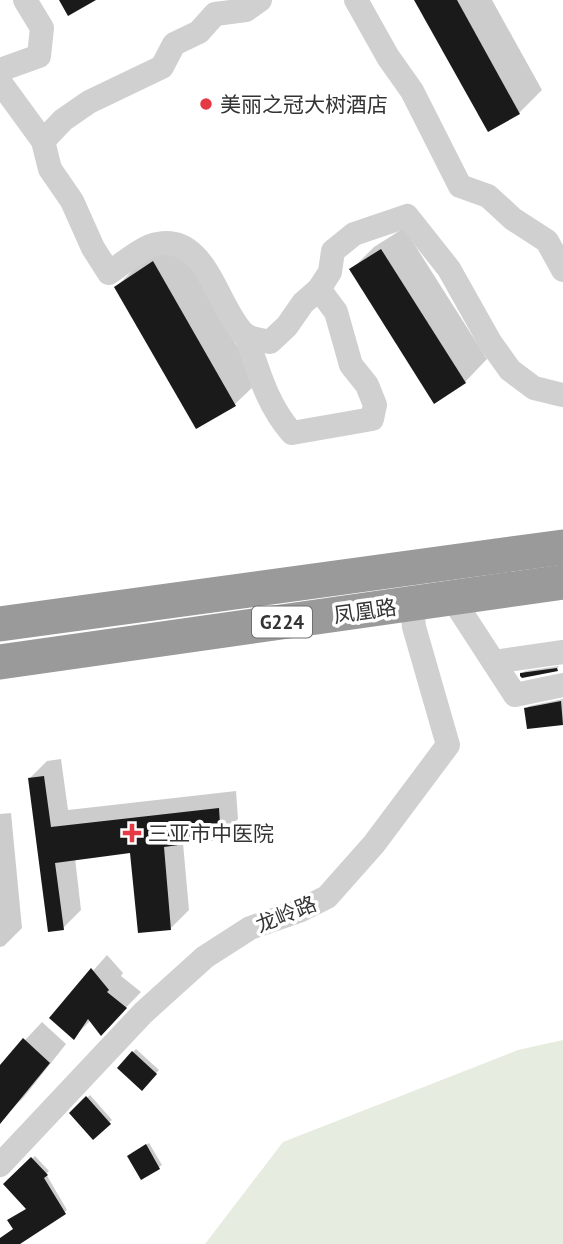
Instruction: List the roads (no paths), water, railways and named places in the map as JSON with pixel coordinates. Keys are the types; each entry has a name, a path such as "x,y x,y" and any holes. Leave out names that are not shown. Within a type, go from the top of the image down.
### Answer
{"highway":[{"name":"凤凰路","path":"0,624 563,547"},
{"name":"凤凰路","path":"0,662 563,582"}],"street":[{"path":"0,70 39,56 42,27 24,0"},
{"path":"43,141 63,120 89,102 162,67 174,44 199,32 215,15 246,10 260,0"},
{"path":"356,0 388,57 412,91 460,186 488,196 513,219 547,241 563,270"},
{"path":"0,82 43,141 50,169 72,201 93,248 109,273 147,247 164,242 187,247 210,277 246,335 263,387 282,422 292,433 372,419 375,405 367,385 351,365 336,312 318,289"},
{"path":"246,335 270,342 287,326 330,272 333,251 354,234 407,216 449,269 490,342 510,370 534,388 563,396"},
{"path":"452,598 515,695 563,685"},
{"name":"龙岭路","path":"0,1165 143,1013 205,957 250,928 299,911 327,897 374,844 448,745 414,627 412,604"},
{"path":"494,662 563,652"}],"place":[{"name":"美丽之冠大树酒店","path":"206,104"},
{"name":"三亚市中医院","path":"132,833"}]}
